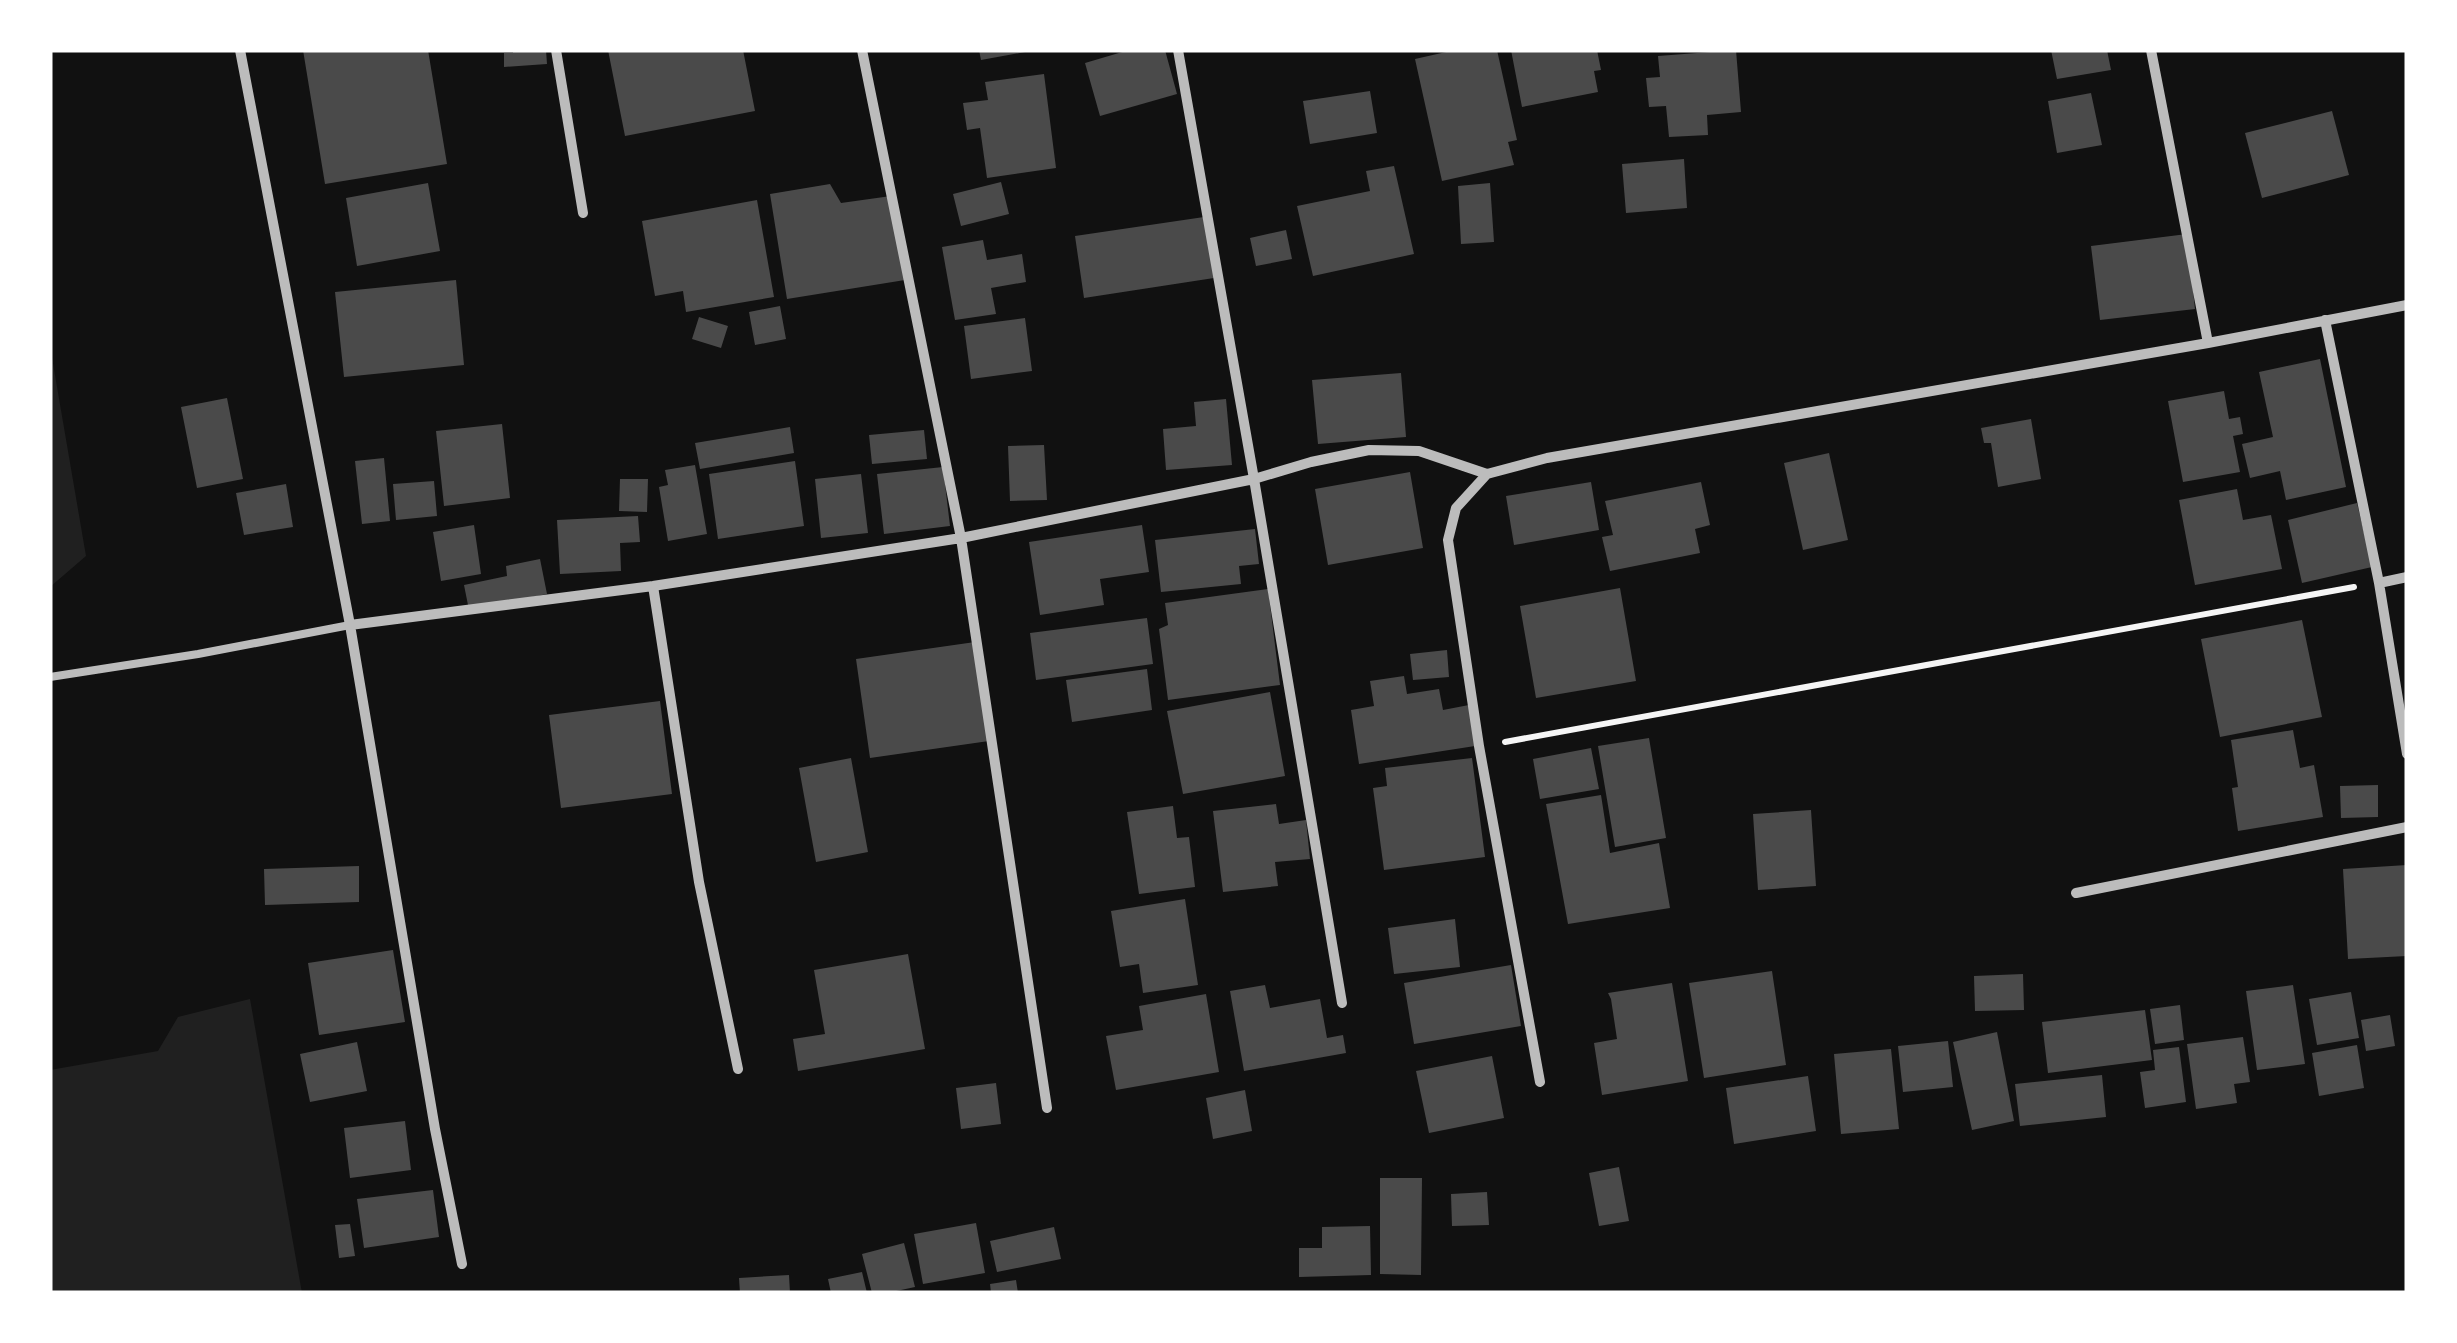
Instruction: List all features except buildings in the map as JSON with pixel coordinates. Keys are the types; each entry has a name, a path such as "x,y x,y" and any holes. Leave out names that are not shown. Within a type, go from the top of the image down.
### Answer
{"street":[{"path":"240,50 350,625 435,1129 462,1264"},
{"path":"556,50 583,213"},
{"path":"862,50 961,538 1047,1108"},
{"path":"1178,50 1342,1003"},
{"path":"2151,50 2208,344"},
{"path":"1540,1082 1448,540 1456,508 1487,474 1547,458 2208,344 2407,305"},
{"path":"2325,320 2379,583 2407,754"},
{"path":"350,625 653,586 961,538 1254,479 1369,450 1419,451 1487,474"},
{"path":"2379,583 2407,577"},
{"path":"653,586 700,882 738,1069"},
{"path":"2076,893 2407,827"}],"lane":[{"path":"50,677 350,625"}],"path":[{"path":"1480,746 2379,583"}],"shaded area":[{"path":"50,346 86,556 50,587"},
{"path":"250,999 302,1293 50,1293 50,1070 158,1051 178,1017"}]}
